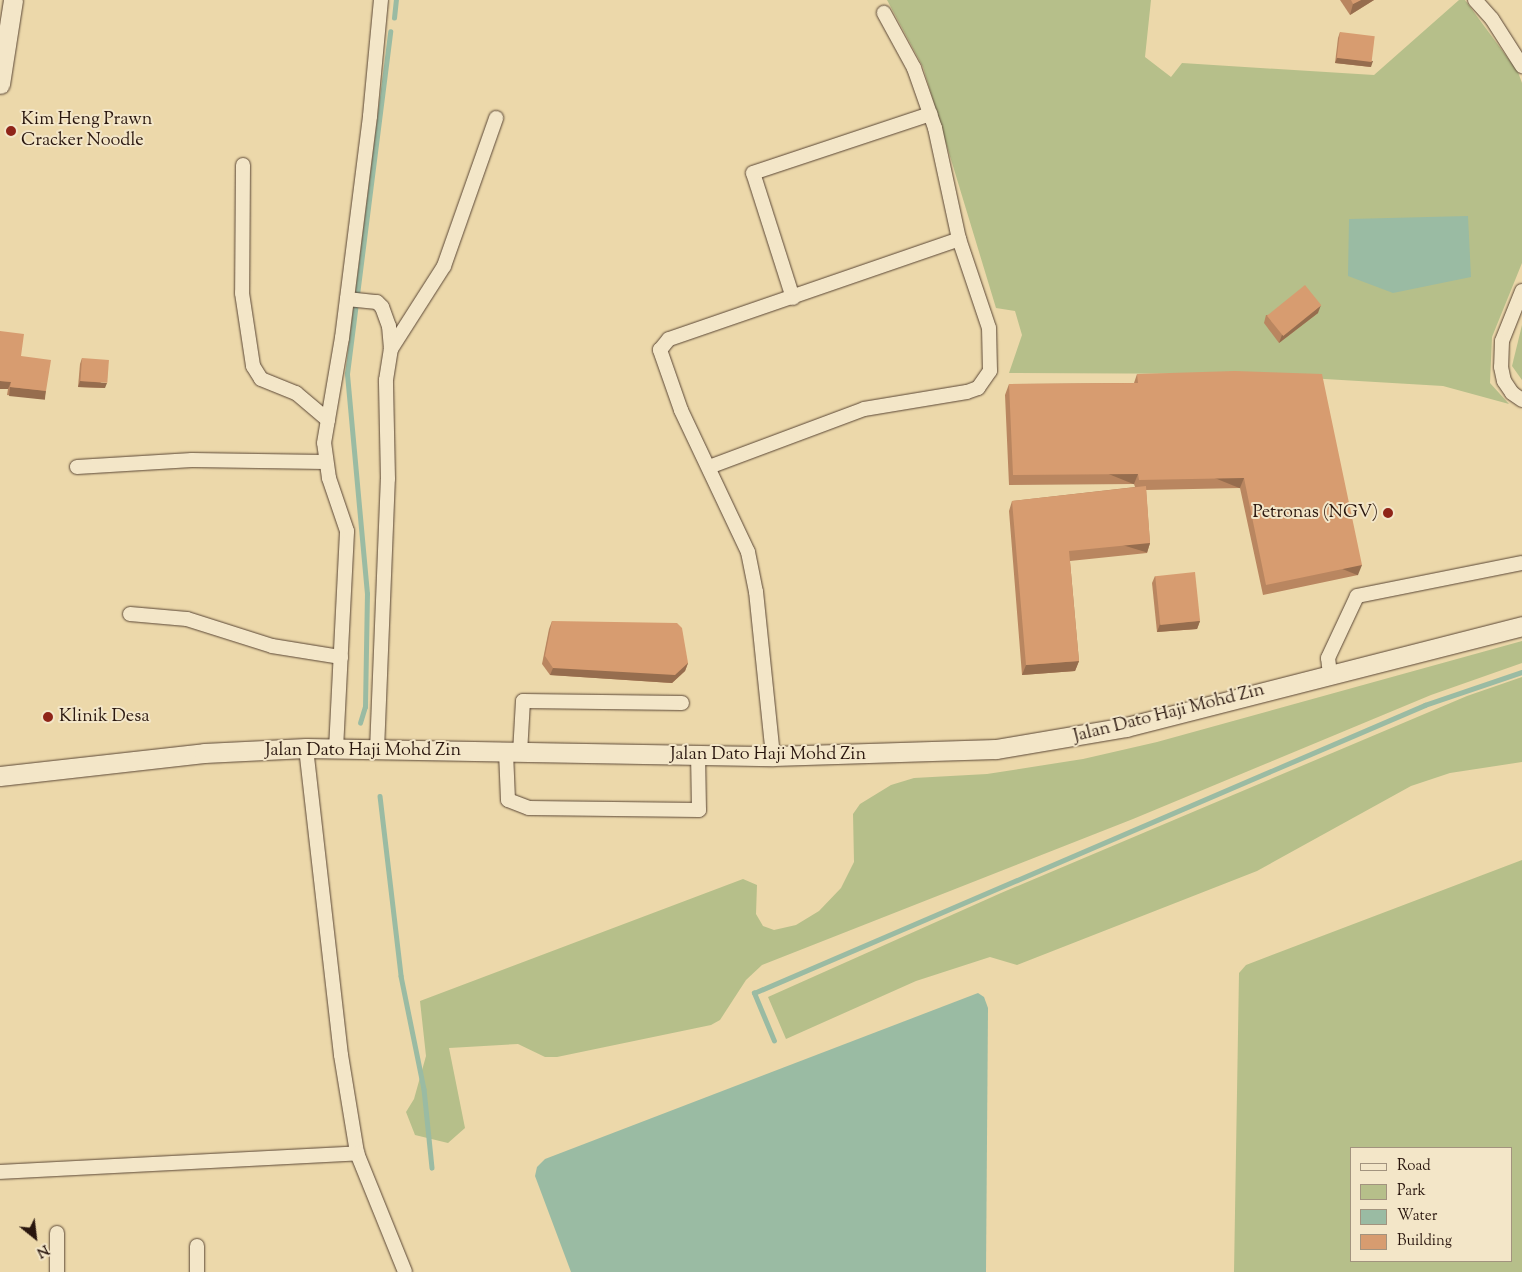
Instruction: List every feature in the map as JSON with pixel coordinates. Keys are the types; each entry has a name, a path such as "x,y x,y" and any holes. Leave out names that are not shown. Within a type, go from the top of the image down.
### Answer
{"main road":[{"path":"0,84 13,0"},
{"name":"Jalan Dato Haji Mohd Zin","path":"0,776 204,753 306,748 773,756 951,752 1071,739 1522,626"}],"street":[{"path":"336,749 347,531 325,462 328,420 349,299 381,0"},
{"path":"1475,0 1496,26 1522,66"},
{"path":"709,467 864,409 978,388 990,371 989,328 959,239 930,114 914,68 884,13"},
{"path":"793,298 752,174 930,114"},
{"path":"391,349 444,266 496,118"},
{"path":"243,165 242,293 253,366 261,379 296,393 328,420"},
{"path":"773,756 756,592 748,552 661,358 662,343 959,239"},
{"path":"1522,291 1502,341 1501,367 1504,381 1522,400"},
{"path":"349,299 377,302 386,316 391,349 386,380 388,479 377,750"},
{"path":"77,467 192,460 325,462"},
{"path":"1330,674 1328,658 1358,596 1522,563"},
{"path":"130,614 187,619 212,625 272,646 341,657"},
{"path":"682,703 523,701 513,752 508,800 529,808 699,810 698,755"},
{"path":"306,748 341,1055 357,1153 405,1272"},
{"path":"0,1172 357,1153"},
{"path":"57,1272 58,1233"},
{"path":"197,1246 197,1272"}],"green space":[{"path":"887,0 1151,0 1145,57 1171,77 1182,63 1374,75 1459,0 1465,0 1518,72 1522,83 1522,263 1492,337 1490,383 1509,404 1443,386 1240,374 1009,373 1022,335 1015,311 996,308 923,67"},
{"path":"1522,325 1522,380 1512,366"},
{"path":"1522,641 1522,663 1431,695 1133,819 762,965 746,980 720,1020 711,1025 557,1057 545,1057 518,1044 449,1048 465,1128 448,1143 415,1135 406,1112 414,1099 426,1056 420,1001 743,879 757,885 756,914 763,926 774,930 796,925 819,911 841,888 854,862 853,814 860,804 891,785 914,778 987,774 1083,759 1157,742"},
{"path":"1522,677 1522,762 1450,773 1411,786 1257,871 1017,965 990,957 916,981 786,1039 768,997 1001,893 1467,696"},
{"path":"1522,860 1522,1272 1234,1272 1239,973 1246,965"}],"water":[{"path":"1468,216 1471,277 1393,293 1348,276 1349,219"},
{"path":"978,993 984,997 988,1008 986,1272 571,1272 535,1176 537,1167 545,1159"}],"building":[{"path":"1351,0 1361,0 1353,4"},
{"path":"1340,32 1375,36 1372,62 1337,58"},
{"path":"1305,285 1321,305 1283,336 1267,316"},
{"path":"0,331 24,334 21,356 51,360 46,391 10,387 11,382 0,381"},
{"path":"82,358 109,360 107,383 80,381"},
{"path":"1235,371 1322,374 1362,565 1266,585 1244,478 1139,480 1138,474 1013,475 1009,384 1138,383 1137,374"},
{"path":"1146,486 1150,543 1069,551 1079,661 1026,665 1012,501"},
{"path":"1195,572 1200,621 1160,625 1155,576"},
{"path":"552,621 677,623 682,628 688,663 675,675 553,668 545,656"}],"waterway":[{"path":"394,18 396,0"},
{"path":"360,723 365,707 367,594 347,374 390,32"},
{"path":"774,1041 754,993 1425,705 1522,672"},
{"path":"380,796 401,976 424,1089 432,1168"}],"place":[{"name":"Kim Heng Prawn Cracker Noodle","path":"11,131"},
{"name":"Petronas (NGV)","path":"1388,513"},
{"name":"Klinik Desa","path":"48,717"}]}
